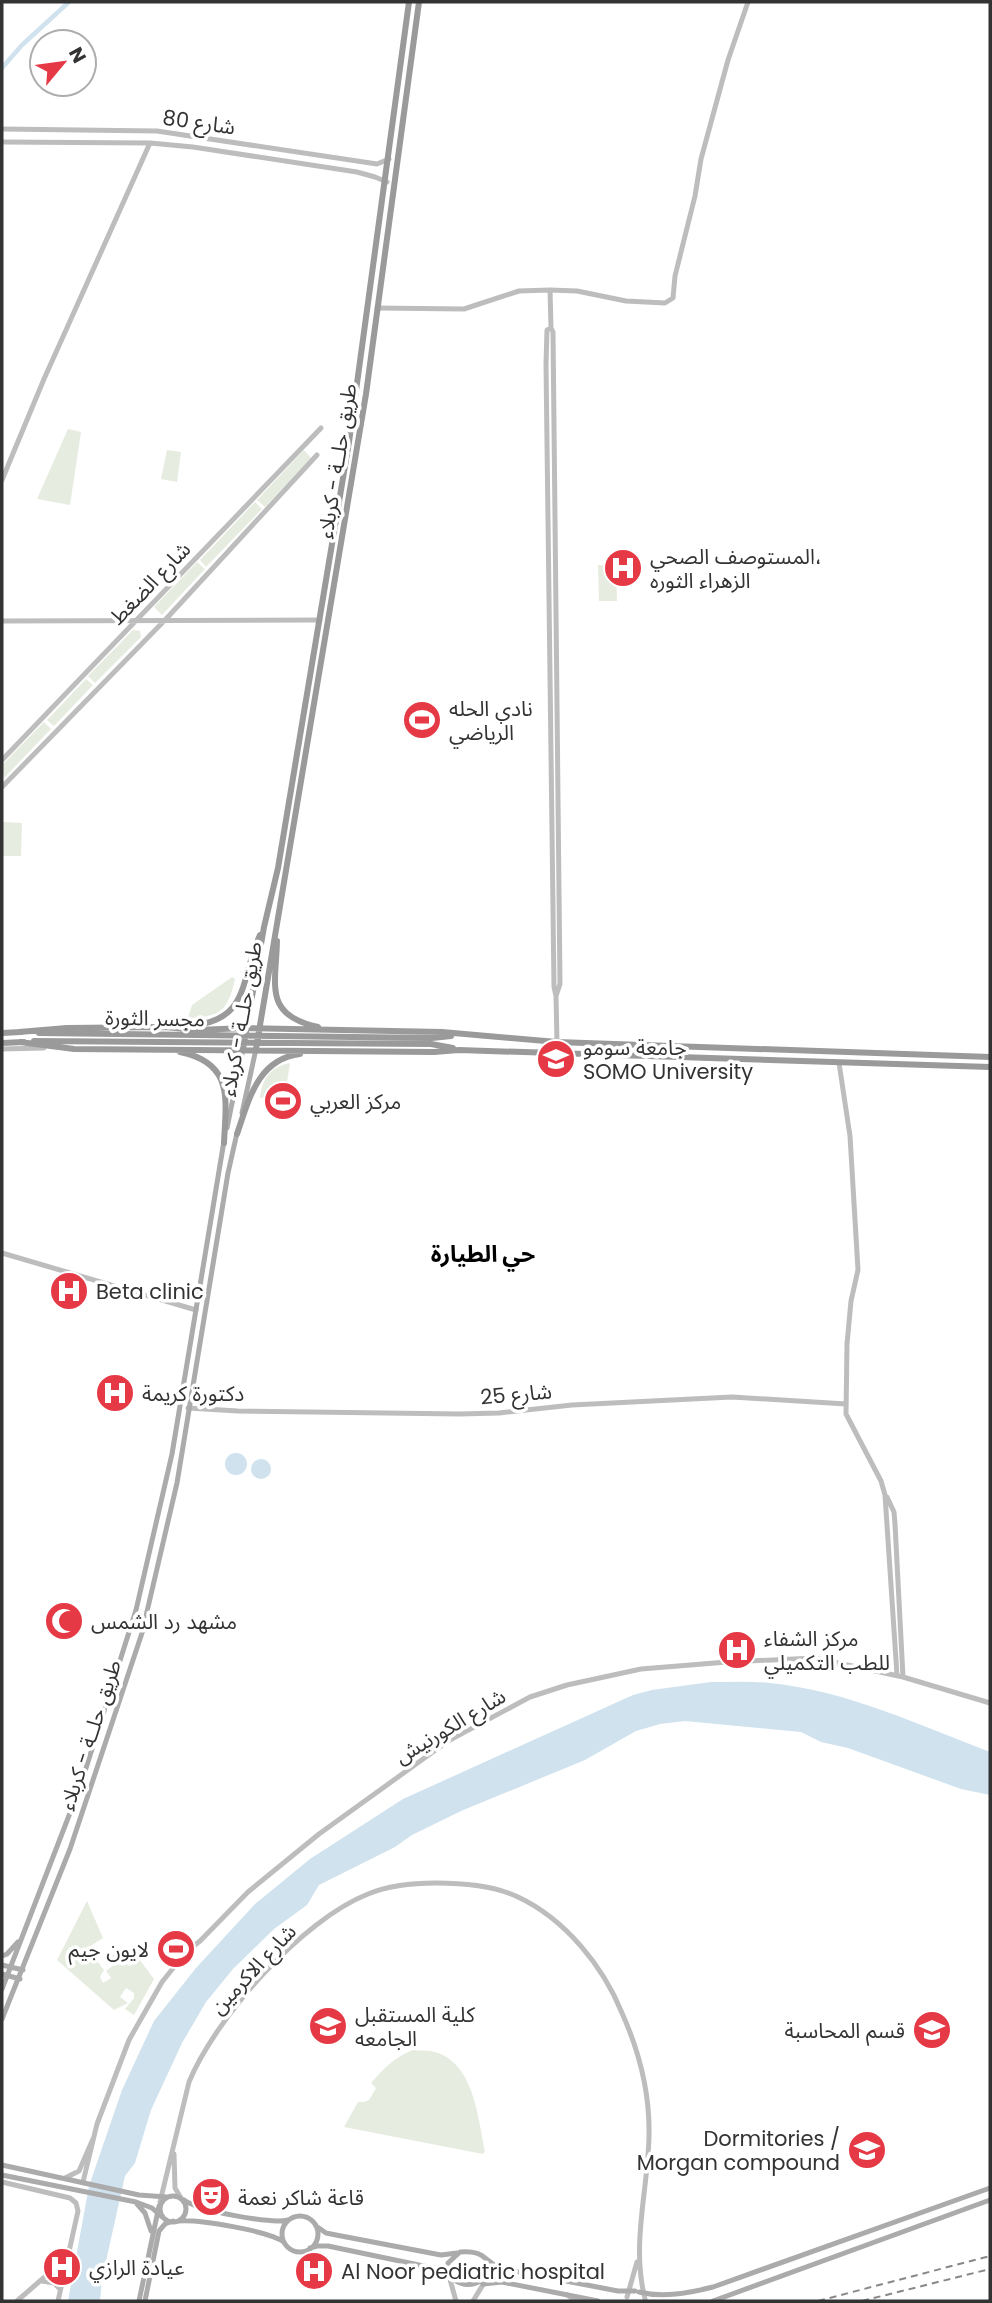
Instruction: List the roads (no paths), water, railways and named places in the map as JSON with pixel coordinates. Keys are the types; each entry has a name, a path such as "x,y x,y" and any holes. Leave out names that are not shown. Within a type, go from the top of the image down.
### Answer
{"highway":[{"name":"طريق حلــة - كربلاء","path":"243,1049 264,927 280,855 341,494 387,182 410,2"},
{"name":"طريق حلــة - كربلاء","path":"256,1049 346,517 419,2"},
{"path":"341,494 349,496"},
{"path":"337,515 346,517"},
{"path":"277,918 274,975 275,992 280,1004 286,1013 300,1024 334,1031"},
{"path":"2,1033 210,1023 229,1014 243,988 254,949 264,927"},
{"path":"165,1027 197,1030 246,1028 442,1032 556,1042 990,1056"},
{"path":"197,1030 203,1033 206,1039 203,1048 197,1049"},
{"path":"294,1030 289,1032 288,1040 296,1050"},
{"name":"مجسر الثورة","path":"19,1032 66,1037 431,1041 458,1035"},
{"name":"مجسر الثورة","path":"20,1042 66,1037"},
{"name":"مجسر الثورة","path":"431,1041 459,1050"},
{"path":"2,1043 165,1049 459,1050 990,1067"},
{"path":"740,1047 744,1055 740,1060"},
{"path":"766,1060 762,1054 767,1048"},
{"path":"165,1049 203,1058 218,1073 226,1095 224,1143"},
{"path":"237,1134 255,1082 273,1063 286,1056 332,1050"}],"main road":[{"name":"طريق حلــة - كربلاء","path":"2,2019 70,1849 142,1633 167,1534 225,1174 221,1168 224,1143 243,1049"},
{"name":"طريق حلــة - كربلاء","path":"2,1989 4,1975 10,1967 80,1787 120,1664 151,1550 225,1174 256,1049"},
{"path":"156,1531 160,1536 167,1534"},
{"path":"151,1550 157,1549 162,1553"},
{"path":"2,1956 12,1950 20,1940"},
{"path":"2,1965 23,1969"},
{"path":"4,1975 20,1979"},
{"path":"2,2165 131,2193 161,2205 175,2221"},
{"path":"2,2175 130,2201 161,2205 182,2199 197,2207 267,2221 306,2217 327,2233 441,2255 466,2252 485,2258 498,2268 636,2296 681,2293 713,2287 990,2188"},
{"path":"175,2221 187,2212 182,2199"},
{"path":"713,2301 990,2200"},
{"path":"130,2201 138,2204 145,2213 151,2229 151,2240"},
{"path":"139,2301 161,2205"},
{"path":"285,2244 283,2231 291,2219"},
{"path":"145,2301 159,2231 164,2224 175,2221 199,2221 266,2234 279,2239 297,2252 328,2246 438,2269 461,2284 502,2282 598,2301"},
{"path":"310,2249 317,2240 316,2226"},
{"path":"827,2246 826,2252 830,2257"},
{"path":"811,2252 815,2257 814,2263"},
{"path":"449,2275 449,2263 457,2253"},
{"path":"483,2283 488,2278 490,2267 485,2258"}],"street":[{"path":"377,308 464,309 519,291 577,291 626,301 665,303 673,298 675,275 695,196 701,159 728,60 748,2"},
{"name":"شارع 80","path":"2,128 157,131 377,164"},
{"name":"شارع 80","path":"2,142 150,143 193,147 373,176 387,182"},
{"path":"2,480 44,379 150,143"},
{"path":"373,176 378,170 377,164 389,159"},
{"path":"550,290 551,328 547,330 546,364 556,1042"},
{"name":"شارع الضغط","path":"2,760 321,428"},
{"name":"شارع الضغط","path":"2,785 166,619 317,455"},
{"path":"2,621 320,620"},
{"path":"2,1049 54,1047"},
{"path":"839,1063 850,1136 858,1270 851,1301 845,1404 846,1414 894,1512 901,1611 900,1676"},
{"path":"2,1253 197,1310"},
{"name":"شارع 25","path":"188,1408 460,1414 732,1397 845,1404"},
{"path":"885,1495 892,1612 900,1676"},
{"path":"892,1612 901,1611"},
{"name":"شارع الكورنيش","path":"95,2136 129,2040 162,1982 186,1952 248,1892 319,1834 447,1741 530,1697 567,1685 640,1669 815,1658 900,1676 990,1703"},
{"name":"شارع الاكرمين","path":"161,2205 189,2082 216,2034 267,1972 317,1925 354,1900 400,1885 459,1883 501,1891 534,1906 567,1931 605,1980 622,2010 631,2034 645,2086 649,2116 636,2296"},
{"path":"65,2178 79,2171 95,2136"},
{"path":"86,2183 95,2136"},
{"name":"شارع الاكرمين","path":"175,2144 175,2188 182,2199"},
{"path":"2,2182 74,2201 78,2211 58,2301"},
{"path":"17,2301 62,2261 71,2240"},
{"name":"شارع الاكرمين","path":"636,2296 639,2256"},
{"path":"449,2275 456,2301"},
{"path":"38,2282 54,2283 60,2292"},
{"path":"473,2301 483,2283"},
{"path":"567,2295 576,2301"}],"water":[{"path":"236,1453 246,1460 247,1464 240,1474 236,1475 226,1468 225,1464 232,1454"},
{"path":"257,1459 265,1459 271,1469 265,1479 257,1479 251,1473 251,1465"},
{"path":"711,1682 770,1683 827,1693 883,1710 990,1752 990,1795 961,1789 848,1748 821,1742 801,1732 685,1721 660,1724 636,1731 585,1760 461,1811 319,1885 307,1905 274,1929 233,1969 206,2002 182,2043 151,2110 135,2163 125,2176 102,2279 100,2301 68,2301 89,2186 122,2090 154,2021 196,1968 255,1904 310,1859 403,1799 633,1695"}],"waterway":[{"path":"2,68 22,45 69,2"}],"railway":[{"path":"818,2301 990,2256"},
{"path":"862,2301 990,2269"}],"place":[{"name":"المستوصف الصحي، الزهراء الثوره","path":"623,568"},
{"name":"نادي الحله الرياضي","path":"422,720"},
{"name":"جامعة سومو SOMO University","path":"556,1059"},
{"name":"مركز العربي","path":"283,1101"},
{"name":"Beta clinic","path":"69,1291"},
{"name":"دكتورة كريمة","path":"115,1393"},
{"name":"مشهد رد الشمس","path":"64,1621"},
{"name":"مركز الشفاء للطب التكميلي","path":"737,1650"},
{"name":"لايون جيم","path":"176,1949"},
{"name":"كلية المستقبل الجامعه","path":"328,2026"},
{"name":"قسم المحاسبة","path":"932,2030"},
{"name":"Dormitories / Morgan compound","path":"867,2150"},
{"name":"قاعة شاكر نعمة","path":"211,2197"},
{"name":"عيادة الرازي","path":"62,2267"},
{"name":"Al Noor pediatric hospital","path":"314,2271"}],"district":[{"name":"حي الطيارة","path":"483,1254"}]}
